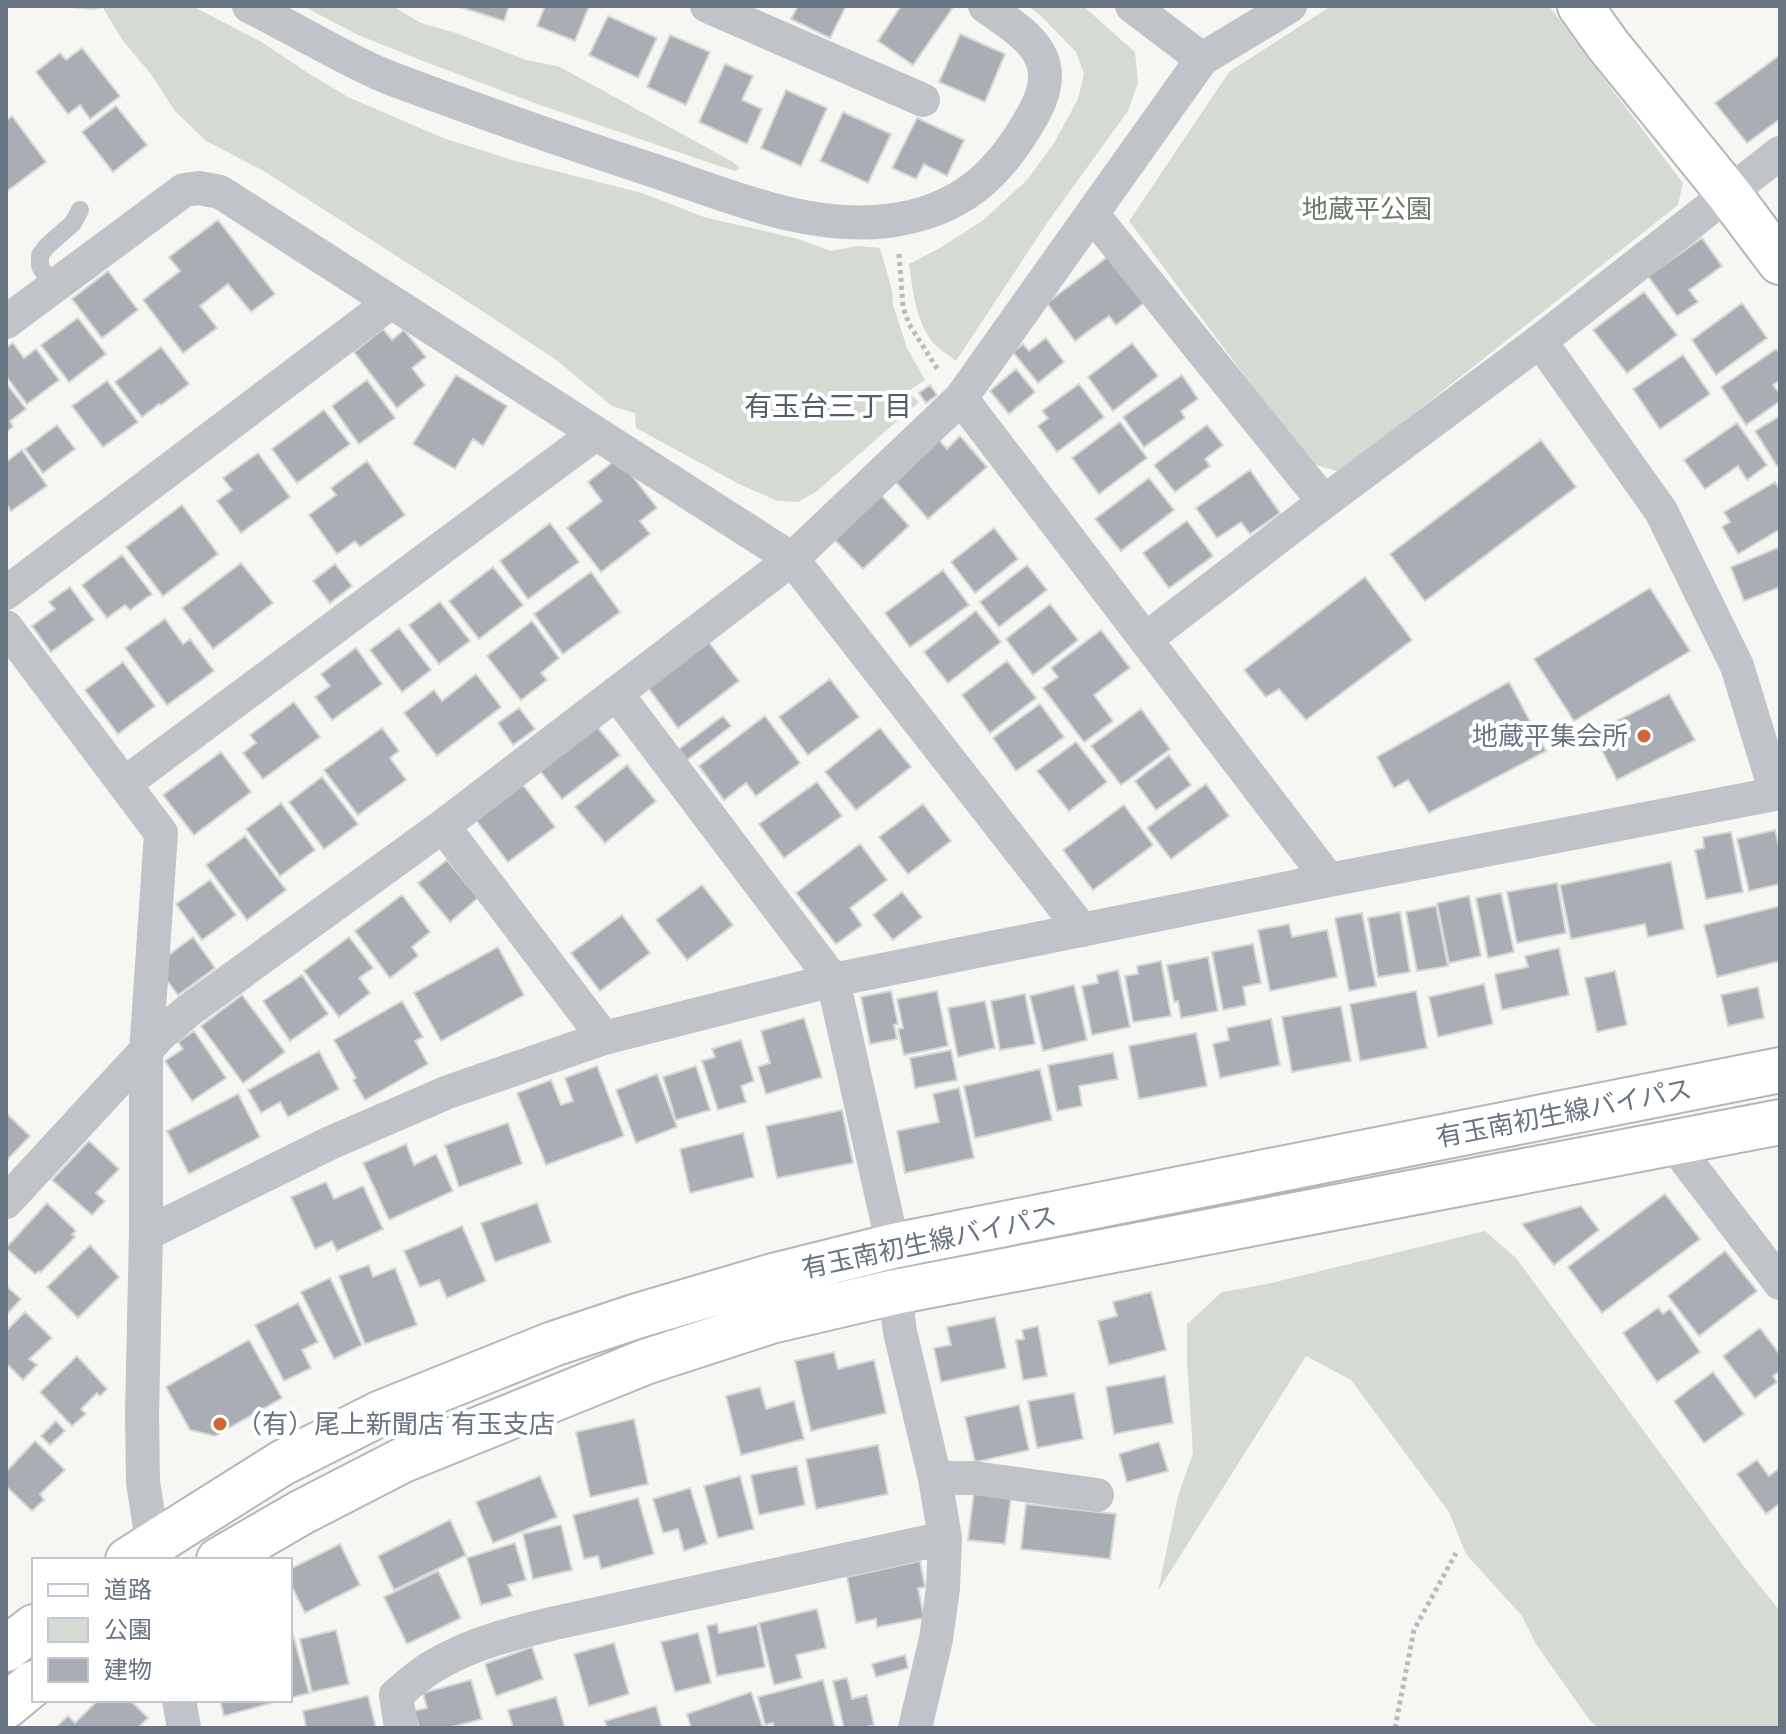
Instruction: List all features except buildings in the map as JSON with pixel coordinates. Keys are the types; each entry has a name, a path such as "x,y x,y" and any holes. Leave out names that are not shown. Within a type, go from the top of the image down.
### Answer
{"street":[{"path":"249,6 382,74 544,134 745,202 809,220 845,223 888,221 927,212 961,198 988,177 1013,148 1042,96 1045,64 1028,36 985,6"},
{"path":"707,6 923,100"},
{"path":"1132,6 1202,59"},
{"path":"6,1202 161,1034 188,1011 443,826 792,559 951,386 1093,215 1202,59 1290,6"},
{"path":"1580,6 1780,262"},
{"path":"1146,639 1540,341 1780,153"},
{"path":"6,322 184,190 199,188 220,192 792,559 1082,930"},
{"path":"1093,215 1324,502"},
{"path":"6,593 391,302"},
{"path":"146,1234 330,1143 448,1092 604,1038 833,980 1778,793 1737,666 1661,511 1540,341"},
{"path":"951,386 1329,880"},
{"path":"124,784 595,434"},
{"path":"6,627 161,833 146,1053 145,1555"},
{"path":"616,693 833,980 893,1246"},
{"path":"443,826 604,1038"},
{"name":"有玉南初生線バイパス","path":"145,1555 282,1463 381,1413 553,1344 637,1316 773,1276 893,1246 1780,1070"},
{"name":"有玉南初生線バイパス","path":"222,1558 302,1512 403,1460 645,1362 771,1321 895,1292 1780,1122"},
{"path":"1672,1142 1780,1283"},
{"path":"895,1292 900,1332 935,1478 945,1538 943,1588 936,1639 915,1728"},
{"path":"935,1478 973,1478 1097,1495"},
{"path":"401,1728 396,1695 435,1665 498,1637 945,1538"},
{"path":"6,1649 32,1629"},
{"path":"6,1706 32,1685"}],"lane":[{"path":"53,288 40,266 40,255 73,223 80,210"}],"path":[{"path":"898,242 903,307 909,324 951,386"},
{"path":"1395,1728 1414,1630 1456,1553"}],"green space":[{"path":"53,6 192,6 260,41 348,97 443,138 512,160 642,193 704,217 798,239 831,251 858,246 880,248 907,348 925,380 907,392 919,402 817,491 798,502 777,501 739,484 636,428 635,413 612,406 555,359 262,170 206,141 174,110 151,74 123,41 103,8 92,10"},
{"path":"303,6 392,6 421,23 526,60 558,66 740,168 736,171 722,167 543,106 358,35"},
{"path":"1028,6 1083,6 1135,52 1138,83 1128,111 1049,220 956,361 936,346 921,322 909,264 982,221 1027,180 1054,143 1078,99 1084,74 1076,52"},
{"name":"地蔵平公園","path":"1331,6 1549,6 1683,183 1678,205 1340,472 1310,463 1129,221 1229,72"},
{"path":"1485,1231 1516,1258 1780,1611 1780,1728 1598,1728 1536,1644 1522,1616 1466,1554 1449,1512 1351,1380 1306,1356 1158,1591 1178,1496 1193,1453 1187,1324 1222,1292"}],"place":[{"name":"地蔵平集会所","path":"1644,736"},
{"name":"（有）尾上新聞店 有玉支店","path":"220,1424"}],"district":[{"name":"有玉台三丁目","path":"828,406"}]}
